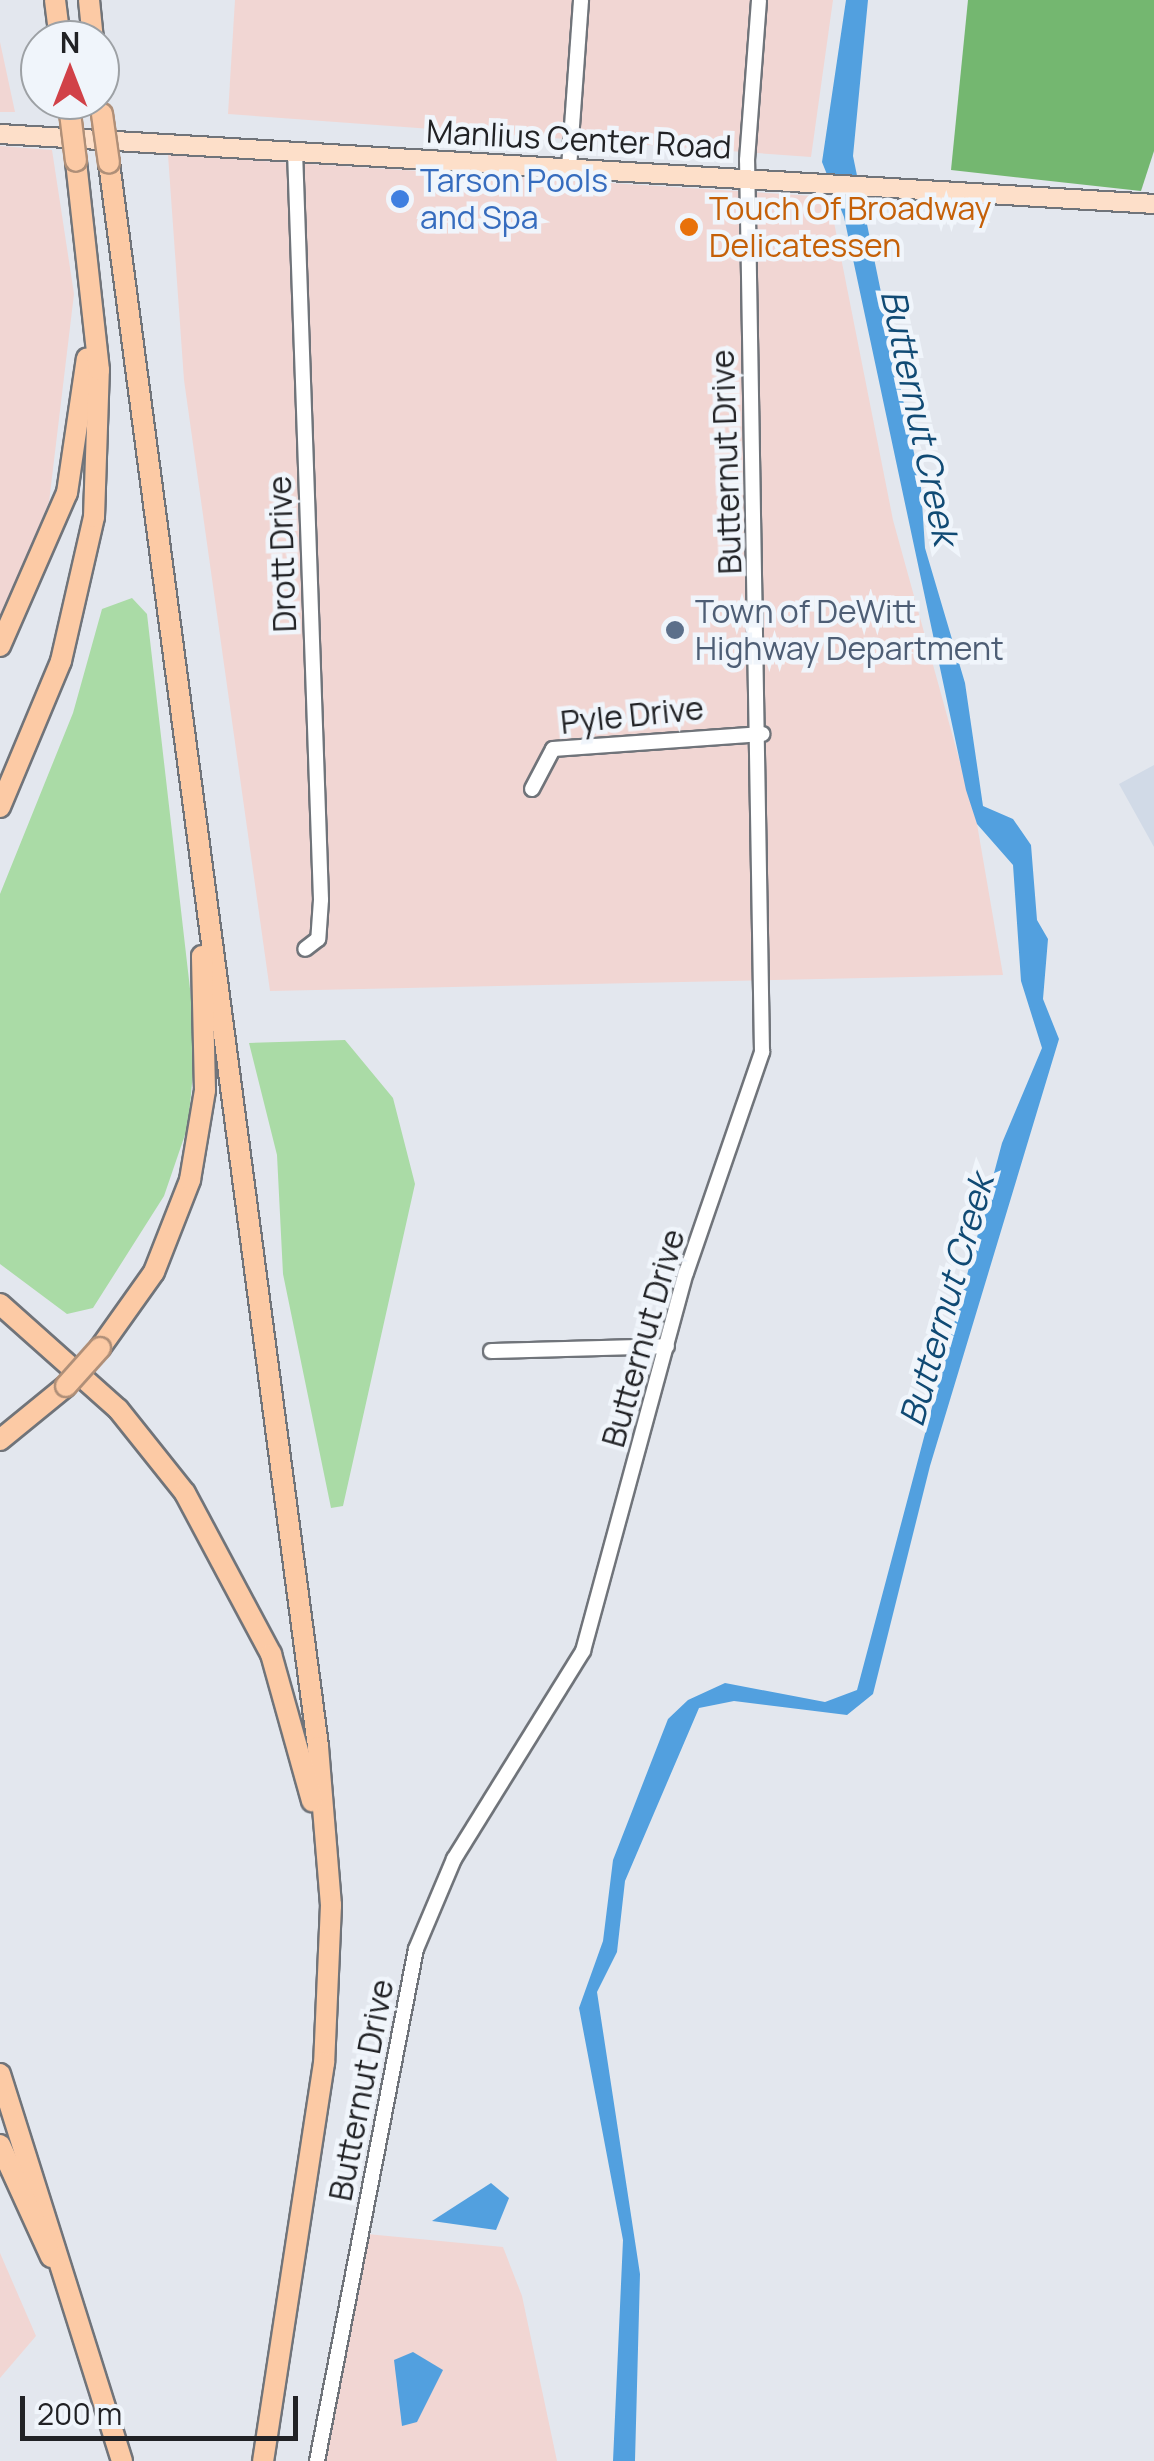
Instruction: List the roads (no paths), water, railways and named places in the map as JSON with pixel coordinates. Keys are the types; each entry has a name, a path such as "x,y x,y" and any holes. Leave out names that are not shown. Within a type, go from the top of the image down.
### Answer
{"highway":[{"path":"0,808 60,661 94,518 100,410 89,266 71,120"},
{"path":"103,120 295,1568 331,1905 324,2062 263,2461"},
{"path":"0,646 67,493 82,416 89,266"},
{"path":"0,1440 66,1386 100,1348 154,1272 199,1142 206,1036 196,839"},
{"path":"0,1304 118,1408 217,1544 270,1654 326,1852"},
{"path":"0,2074 96,2366 122,2461"},
{"path":"0,2145 96,2366"}],"main road":[{"name":"Manlius Center Road","path":"0,134 1154,204"}],"street":[{"path":"570,168 581,0"},
{"name":"Butternut Drive","path":"318,2461 416,1949 454,1859 584,1651 667,1346 767,1026 748,179 759,0"},
{"name":"Drott Drive","path":"295,151 321,900 318,940 305,949"},
{"name":"Pyle Drive","path":"532,788 552,749 762,734"},
{"path":"492,1350 667,1346"}],"water":[{"path":"846,0 868,0 853,156 921,487 925,548 965,683 983,806 1013,819 1031,845 1037,920 1048,939 1043,999 1059,1039 930,1466 873,1694 847,1715 734,1701 699,1708 625,1881 617,1952 597,1992 640,2274 635,2461 613,2461 623,2240 579,2008 603,1941 613,1860 668,1719 688,1700 725,1683 825,1702 857,1690 1002,1143 1042,1048 1021,981 1013,865 977,824 966,790 844,217 822,162"},
{"path":"491,2183 509,2198 496,2230 432,2221"},
{"path":"413,2352 443,2370 417,2422 402,2426 394,2360"}],"place":[{"name":"Tarson Pools and Spa","path":"400,199"},
{"name":"Touch Of Broadway Delicatessen","path":"689,227"},
{"name":"Town of DeWitt Highway Department","path":"675,630"}],"water label":[{"name":"Butternut Creek","path":"920,417"},
{"name":"Butternut Creek","path":"946,1300"}]}
